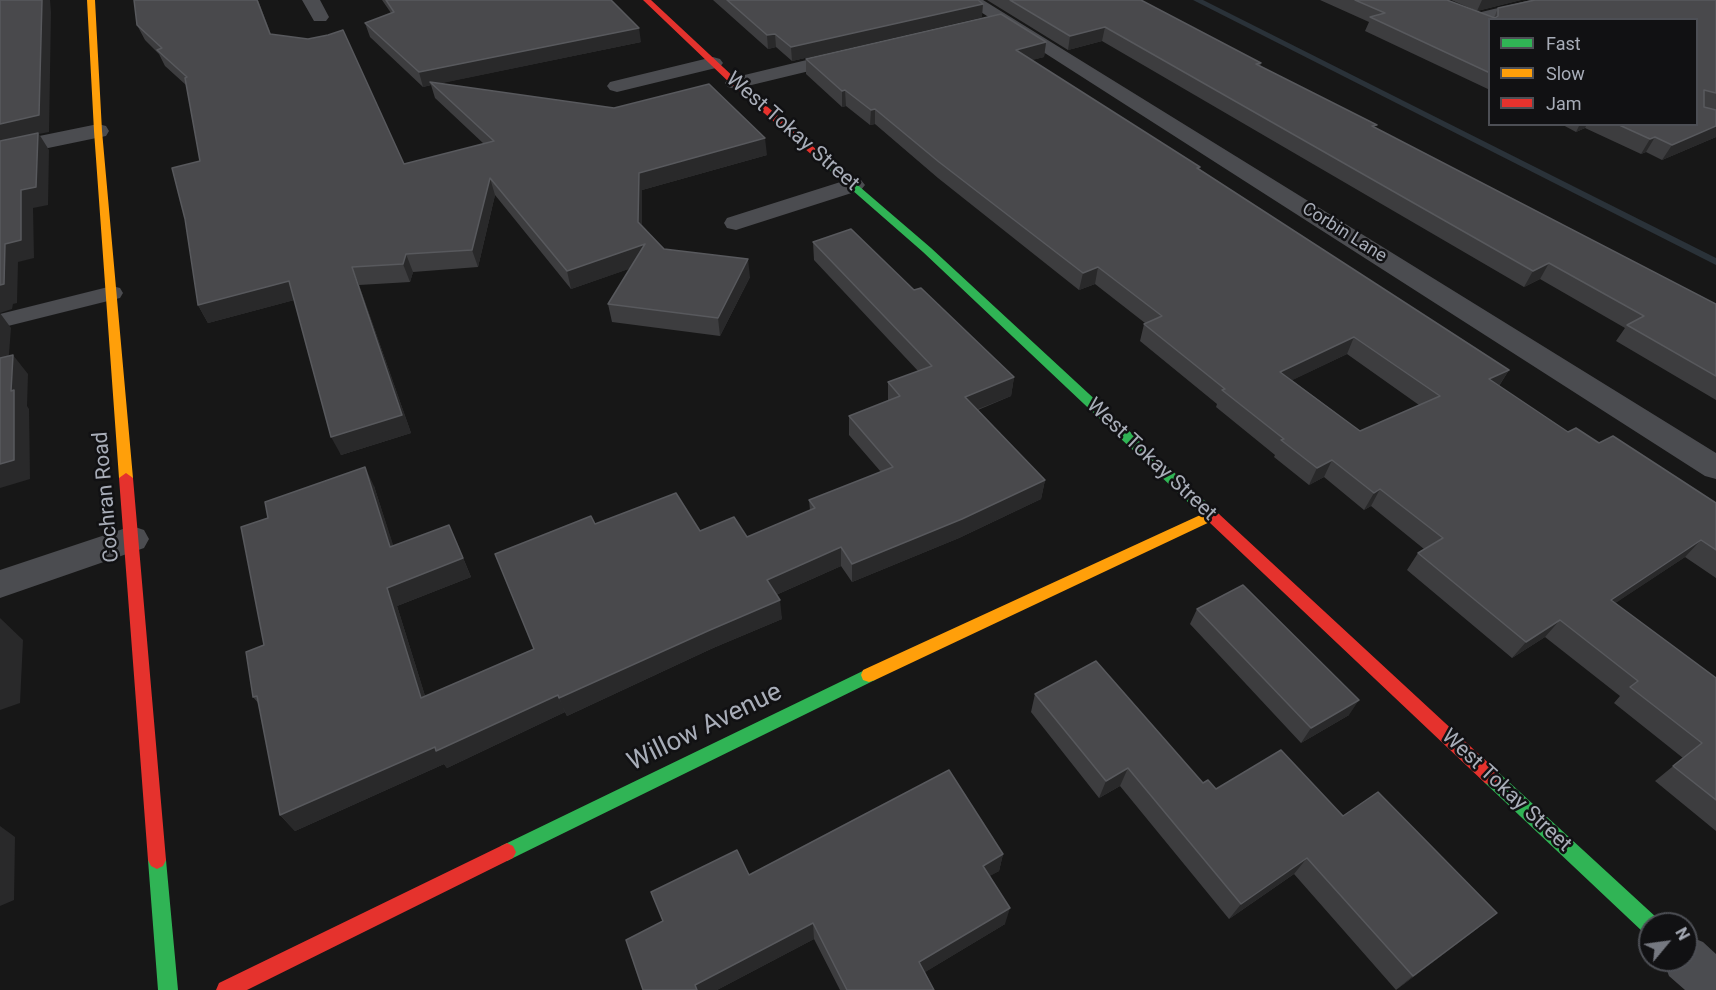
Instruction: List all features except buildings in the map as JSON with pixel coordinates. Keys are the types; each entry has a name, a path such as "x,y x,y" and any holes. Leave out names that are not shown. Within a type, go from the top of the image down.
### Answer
{"street":[{"name":"Cochran Road","path":"91,0 98,131 168,990"},
{"path":"311,0 320,17"},
{"name":"West Tokay Street","path":"647,0 735,83 927,250 1209,516 1638,914"},
{"name":"Corbin Lane","path":"970,0 990,22 1716,468"},
{"path":"1496,18 1553,0"},
{"path":"1458,12 1483,22"},
{"path":"735,83 866,52"},
{"path":"617,86 713,63"},
{"path":"0,151 98,131"},
{"path":"736,223 853,186"},
{"name":"Willow Avenue","path":"226,990 852,683 1209,516"},
{"path":"0,584 132,539"},
{"path":"1698,969 1716,986"}],"lane":[{"path":"0,321 112,292"}],"waterway":[{"path":"1197,0 1716,262"}],"traffic: fast":[{"path":"815,153 927,250 1214,518"},
{"path":"507,852 869,675"},
{"path":"1491,777 1638,914"},
{"path":"157,860 168,990"}],"traffic: slow":[{"path":"91,0 98,131 126,478"},
{"path":"869,675 1209,516"}],"traffic: jam":[{"path":"647,0 735,83 815,153"},
{"path":"126,478 157,860"},
{"path":"1214,518 1491,777"},
{"path":"226,990 507,852"}]}
